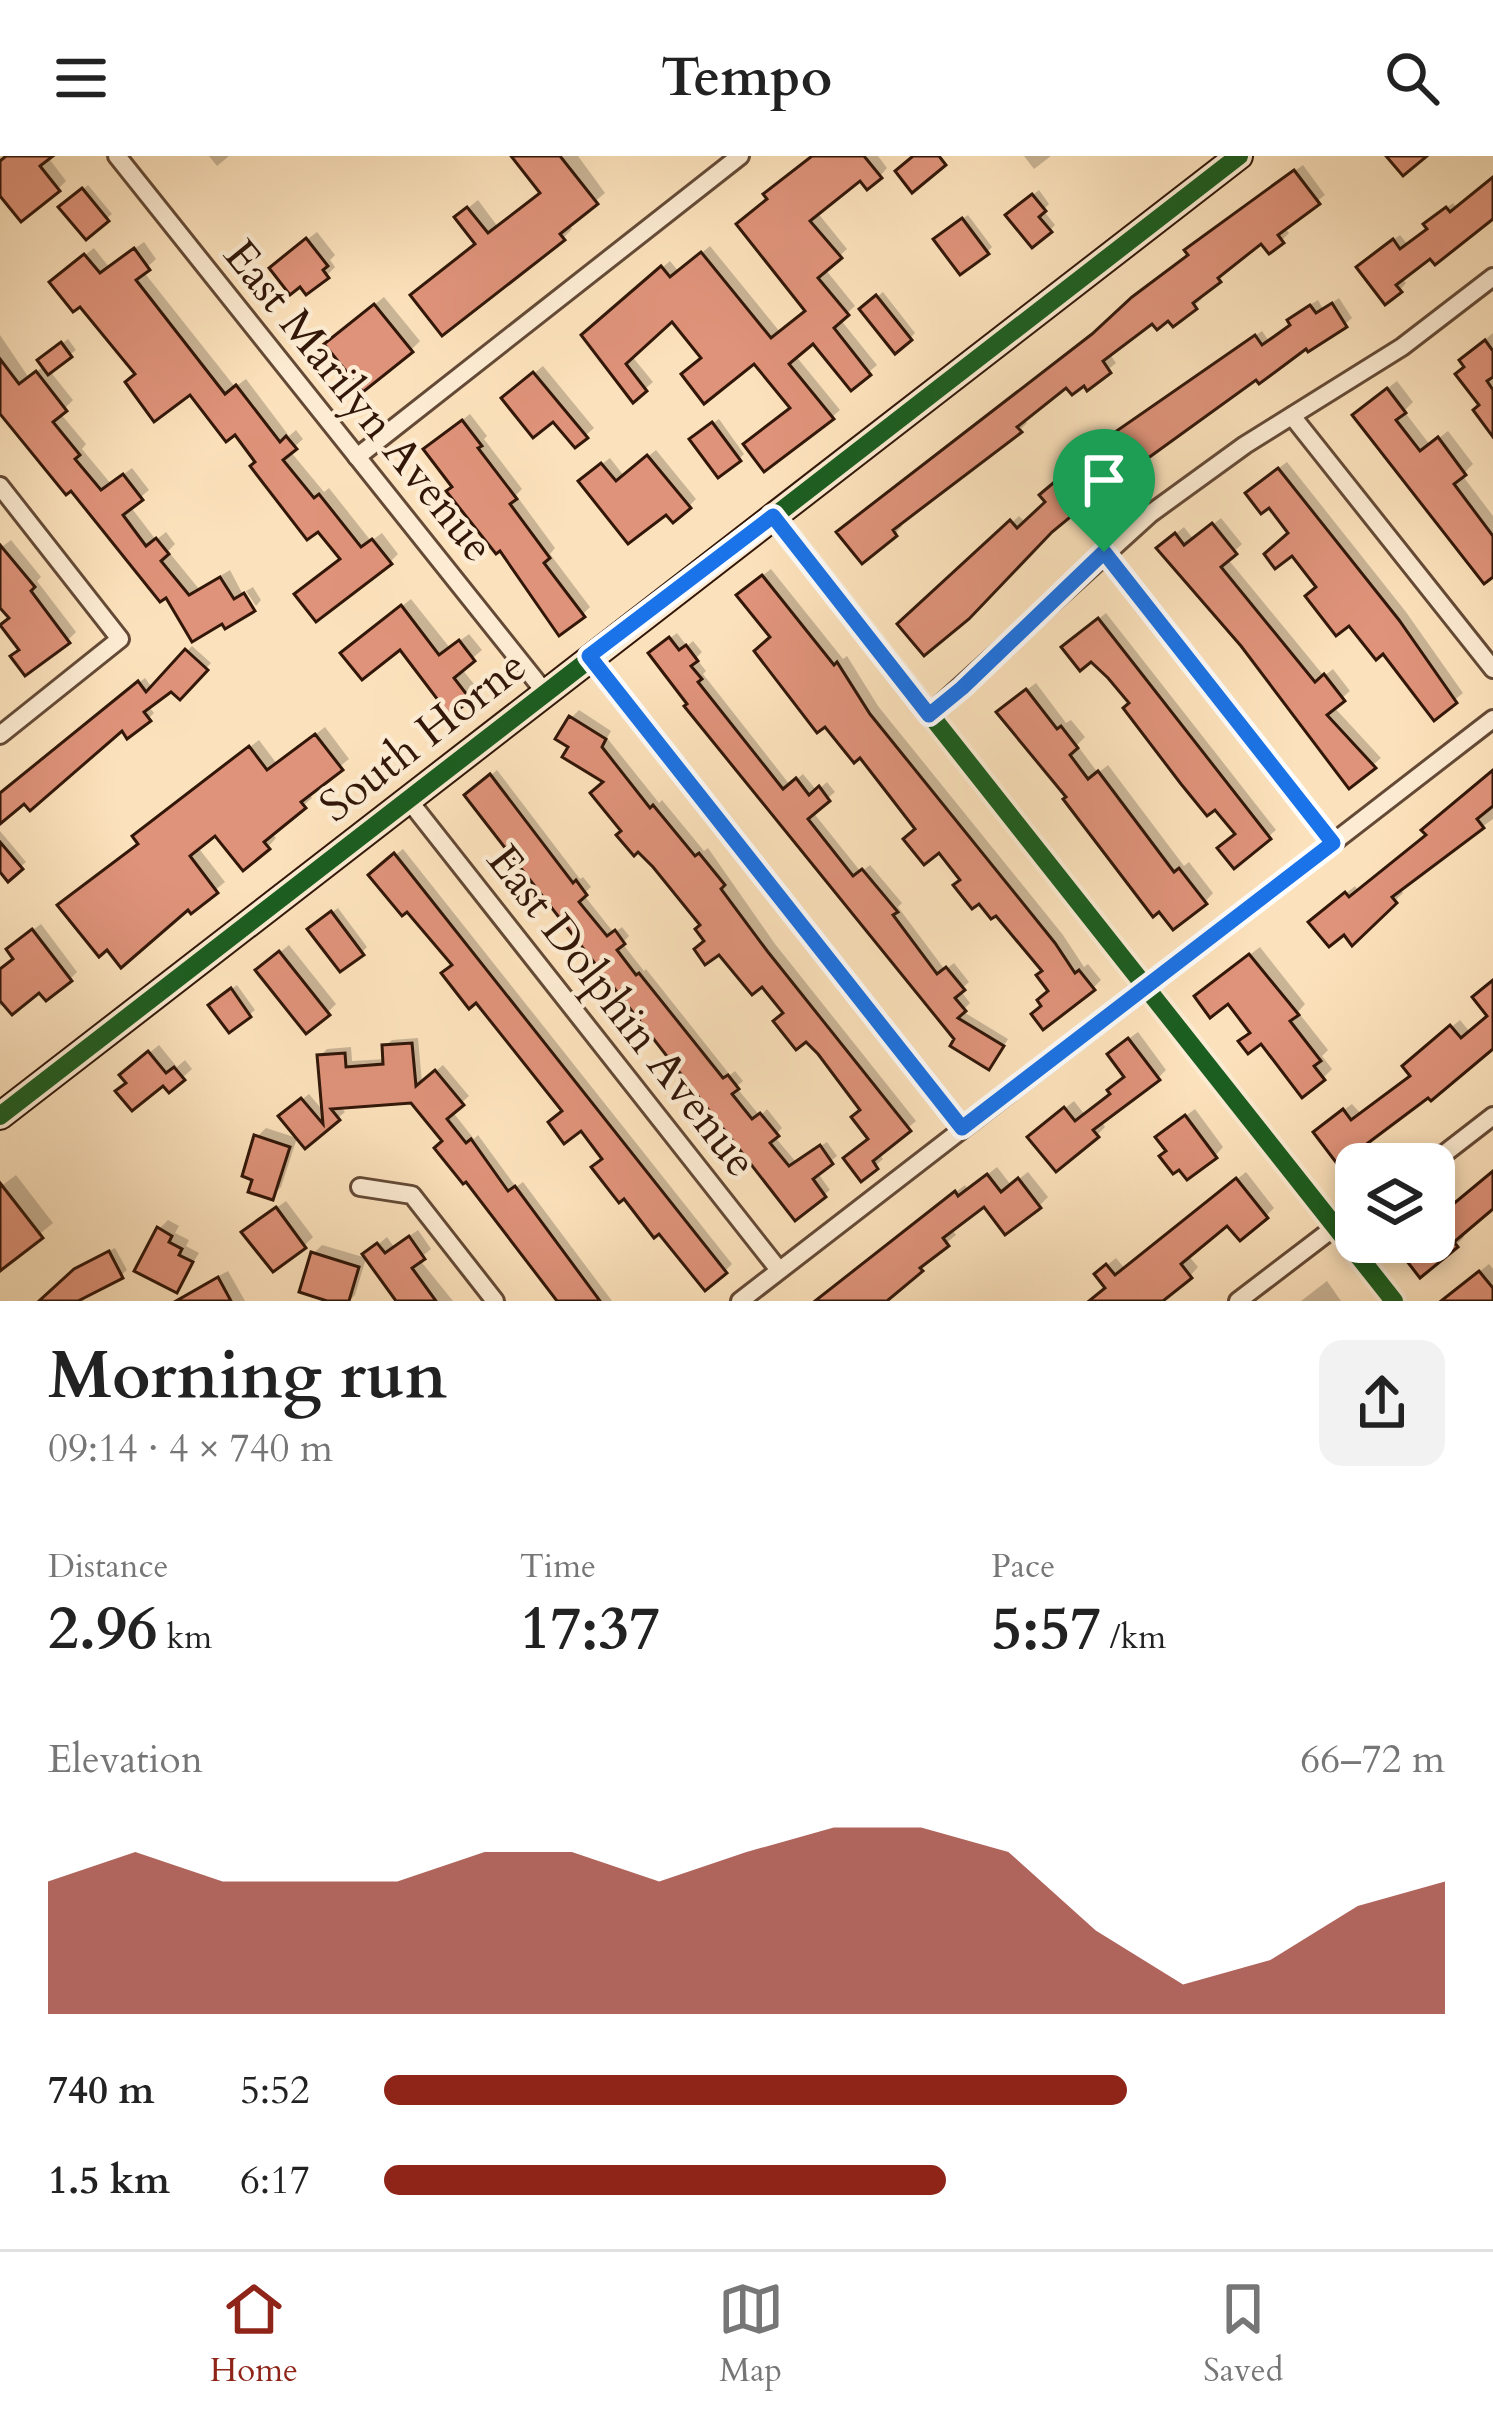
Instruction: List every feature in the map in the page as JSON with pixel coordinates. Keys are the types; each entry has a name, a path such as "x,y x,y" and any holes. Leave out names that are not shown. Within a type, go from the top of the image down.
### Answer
{"street":[{"name":"East Marilyn Avenue","path":"117,156 544,691"},
{"path":"357,457 740,156"},
{"name":"South Horne","path":"0,1116 1239,156"},
{"path":"929,715 1104,552 1214,466 1402,347 1493,277"},
{"path":"1292,416 1493,670"},
{"path":"0,486 119,639 0,734"},
{"path":"773,516 1335,1226"},
{"path":"1104,552 1333,843"},
{"path":"589,656 962,1128"},
{"path":"740,1301 1493,719"},
{"name":"East Dolphin Avenue","path":"407,798 779,1270"},
{"path":"1455,1145 1493,1116"},
{"path":"360,1187 412,1195 495,1301"},
{"path":"1238,1301 1335,1232"},
{"path":"1364,1263 1394,1301"}],"building":[{"path":"6,156 53,156 40,166 60,191 21,222 0,196 0,161"},
{"path":"511,156 560,156 598,204 560,234 565,240 442,336 410,295 475,244 454,217 467,207 488,233 540,193"},
{"path":"812,156 864,156 882,178 867,190 860,181 810,221 842,258 818,278 849,315 834,328 871,375 851,391 813,344 789,364 834,419 764,472 743,444 790,408 754,364 704,404 681,374 701,358 672,322 626,364 647,391 633,403 581,335 661,266 670,277 701,252 771,338 805,311 736,224 767,199 763,194"},
{"path":"913,156 939,156 946,165 912,193 895,171"},
{"path":"1386,156 1427,156 1403,176"},
{"path":"1294,170 1320,204 1278,235 1284,243 1269,254 1261,244 1218,278 1221,282 1193,303 1197,309 1173,327 1168,321 1157,330 1152,324 1103,361 1111,373 1087,391 1084,386 1072,395 1066,388 1017,427 1022,432 893,530 897,536 862,564 836,532 1092,334 1188,255 1184,250"},
{"path":"1493,177 1493,219 1435,265 1430,259 1396,285 1402,292 1385,305 1356,267 1393,239 1400,249 1427,229 1423,224 1446,207 1450,212"},
{"path":"82,188 109,221 86,240 58,207"},
{"path":"1032,194 1046,211 1039,217 1052,232 1032,248 1005,215"},
{"path":"962,218 989,254 960,275 933,239"},
{"path":"306,238 328,266 323,270 329,278 306,295 300,287 290,295 269,268"},
{"path":"134,248 150,270 136,280 225,394 236,385 280,442 286,436 297,449 283,460 314,498 319,494 361,547 372,539 392,564 316,622 294,594 340,559 318,532 307,540 250,466 255,462 235,435 226,442 190,395 154,422 125,382 135,374 80,307 73,312 49,282 84,254 100,273"},
{"path":"876,295 912,340 895,354 859,309"},
{"path":"1332,303 1347,327 1306,349 1259,384 1256,380 1097,495 924,656 897,624 1010,520 1017,528 1045,502 1039,495 1058,479 1063,486 1099,457 1092,448 1255,335 1262,345 1310,305 1316,313"},
{"path":"374,304 413,352 363,392 324,344"},
{"path":"1485,340 1493,351 1493,377 1487,381 1493,390 1493,437 1473,410 1479,405 1455,374 1464,367 1459,360"},
{"path":"61,342 72,357 48,375 37,360"},
{"path":"0,359 19,384 36,371 67,411 53,422 101,490 123,474 143,500 123,515 146,546 156,538 169,554 161,561 189,595 220,577 234,599 244,593 255,611 192,642 166,598 160,602 71,491 66,495 0,414"},
{"path":"533,372 588,438 575,448 553,422 533,438 501,398"},
{"path":"1387,388 1406,413 1396,420 1420,451 1438,437 1466,475 1454,484 1493,536 1493,577 1484,584 1352,415"},
{"path":"462,420 517,499 510,504 550,558 544,563 585,617 559,636 500,551 496,554 446,491 452,487 423,449"},
{"path":"712,422 741,461 718,478 689,439"},
{"path":"647,455 691,508 673,523 666,515 628,544 578,481 601,463 616,481"},
{"path":"1278,468 1399,620 1457,703 1434,721 1383,654 1376,660 1349,626 1336,636 1305,596 1316,587 1292,556 1275,569 1264,554 1288,533 1269,508 1261,514 1245,493"},
{"path":"1212,523 1237,554 1221,567 1315,682 1324,674 1345,701 1327,715 1376,768 1349,789 1241,646 1156,548 1175,533 1184,545"},
{"path":"0,545 35,587 31,591 70,643 25,676 10,656 19,650 0,625 9,618 0,608"},
{"path":"762,575 834,665 837,662 870,714 1075,973 1079,970 1095,990 1043,1030 1031,1014 1048,991 1036,975 1042,971 996,916 991,919 979,904 972,909 953,885 960,880 939,853 924,865 903,839 915,829 860,758 854,763 825,727 817,733 754,651 770,637 736,595"},
{"path":"401,605 439,655 459,640 475,661 454,678 471,700 450,716 400,650 362,680 340,653"},
{"path":"1098,618 1271,839 1234,869 1217,848 1235,834 1215,810 1207,816 1123,708 1129,703 1108,678 1091,662 1080,671 1061,647"},
{"path":"669,637 679,650 686,645 698,661 691,666 702,679 698,682 783,789 796,778 809,795 819,786 830,801 808,819 853,876 862,869 898,912 893,915 937,974 946,967 965,990 955,998 966,1011 958,1018 1004,1046 989,1070 950,1046 954,1039 684,706 687,704 648,653"},
{"path":"185,649 208,670 180,700 171,692 144,712 151,721 127,739 122,731 30,811 24,804 0,824 0,793 138,681 146,692"},
{"path":"1026,689 1078,748 1070,755 1088,779 1098,771 1174,872 1179,868 1207,904 1173,930 1159,912 1153,917 1063,799 1066,797 996,712"},
{"path":"569,716 606,739 602,747 650,808 653,805 725,885 721,889 768,952 911,1131 873,1161 878,1169 861,1182 843,1158 868,1139 851,1117 860,1110 806,1042 796,1050 773,1021 783,1013 762,987 752,995 719,955 705,965 694,949 704,941 695,929 700,925 653,867 638,852 634,856 616,835 621,831 590,793 603,782 562,757 568,747 555,739"},
{"path":"315,734 343,770 301,802 306,808 264,842 270,849 243,871 215,836 190,856 218,893 191,914 188,910 121,968 107,950 99,957 57,905 138,844 132,836 249,746 267,770"},
{"path":"1493,770 1493,806 1477,819 1484,828 1392,897 1397,903 1352,946 1344,935 1329,947 1308,922 1345,892 1349,897 1426,835 1421,830"},
{"path":"490,774 587,895 579,902 607,936 615,930 625,944 617,950 636,975 723,1078 728,1075 739,1089 732,1094 752,1119 760,1113 779,1136 770,1143 789,1166 820,1145 833,1164 813,1179 826,1197 795,1221 464,795"},
{"path":"0,842 23,869 8,882 0,872"},
{"path":"394,853 727,1273 705,1291 659,1234 654,1238 591,1167 602,1159 581,1131 564,1144 548,1122 562,1111 476,1003 469,1009 441,973 452,965 368,875"},
{"path":"331,911 364,955 340,972 307,929"},
{"path":"32,929 72,981 46,1001 39,993 12,1015 0,1001 0,969 13,959 6,949"},
{"path":"279,951 330,1015 306,1034 255,970"},
{"path":"1249,954 1299,1015 1290,1021 1321,1061 1314,1066 1325,1080 1302,1098 1261,1044 1248,1054 1238,1041 1250,1033 1228,1004 1210,1018 1194,996"},
{"path":"1493,980 1493,1049 1431,1101 1428,1098 1368,1143 1335,1143 1335,1161 1313,1132 1343,1109 1351,1120 1410,1076 1402,1066 1450,1025 1461,1038 1487,1016 1472,997"},
{"path":"231,988 251,1017 229,1033 208,1005"},
{"path":"1128,1038 1160,1080 1093,1130 1099,1137 1056,1172 1027,1137 1064,1107 1075,1121 1110,1094 1107,1090 1124,1077 1107,1054"},
{"path":"412,1043 416,1086 435,1070 464,1105 447,1119 466,1143 471,1139 508,1191 515,1186 600,1301 557,1301 466,1182 434,1148 442,1141 411,1103 331,1109 340,1120 305,1149 278,1116 301,1098 323,1124 317,1055 345,1053 346,1067 383,1064 382,1045"},
{"path":"148,1051 166,1073 174,1067 185,1080 169,1093 163,1086 132,1111 115,1091 126,1083 119,1075"},
{"path":"1185,1115 1217,1158 1187,1180 1179,1170 1173,1174 1159,1156 1166,1151 1155,1137"},
{"path":"254,1135 290,1147 273,1200 248,1192 252,1180 242,1176"},
{"path":"1493,1171 1493,1209 1455,1241 1455,1203"},
{"path":"987,1174 1001,1192 1018,1178 1041,1208 1005,1235 984,1207 943,1238 949,1246 887,1301 815,1301 955,1191 958,1196"},
{"path":"1236,1178 1268,1218 1240,1241 1227,1226 1181,1264 1192,1278 1163,1301 1089,1301 1105,1288 1094,1274 1106,1264 1115,1275"},
{"path":"0,1183 43,1238 0,1271"},
{"path":"276,1207 306,1248 273,1272 241,1232"},
{"path":"157,1227 172,1236 169,1242 182,1249 179,1255 193,1262 177,1293 134,1271"},
{"path":"409,1236 425,1259 412,1268 436,1301 396,1301 362,1254 377,1243 385,1253"},
{"path":"109,1251 123,1278 78,1301 39,1301 74,1269"},
{"path":"311,1252 359,1267 349,1301 327,1301 299,1292"},
{"path":"1408,1263 1438,1263 1420,1278"},
{"path":"1479,1271 1493,1288 1493,1301 1441,1301"},
{"path":"218,1277 231,1301 176,1301"}],"cycle path":[{"path":"0,1116 1239,156"},
{"path":"773,516 1394,1301"}],"route":[{"path":"773,516 929,715 1104,552 1333,843 962,1128 589,656 773,516"}]}
